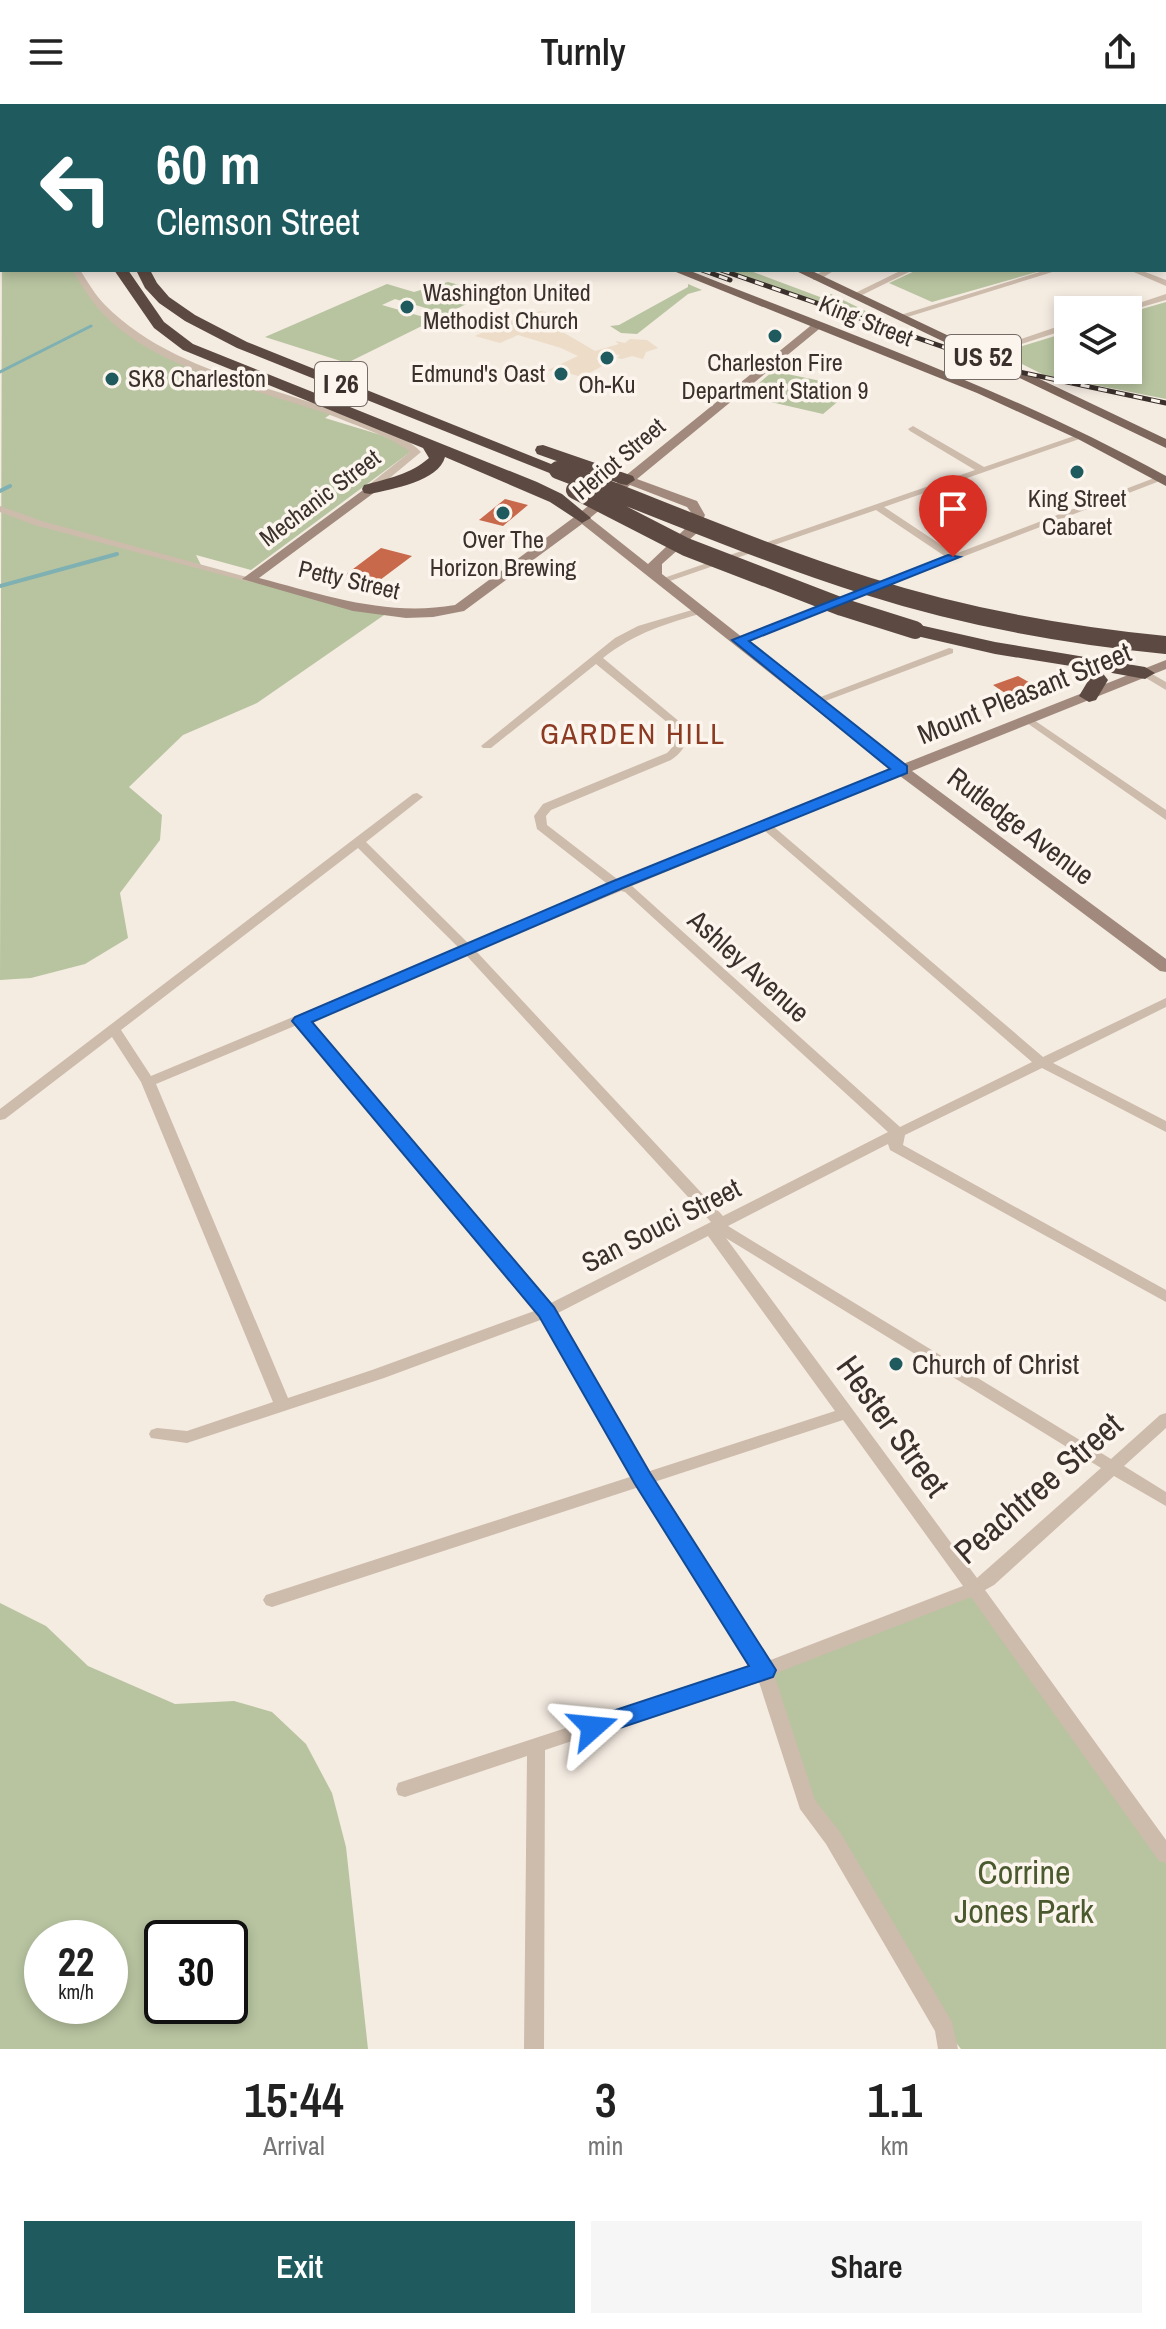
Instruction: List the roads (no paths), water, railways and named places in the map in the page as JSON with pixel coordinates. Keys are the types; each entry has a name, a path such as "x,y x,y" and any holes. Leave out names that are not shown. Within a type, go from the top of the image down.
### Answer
{"highway":[{"name":"I 26","path":"122,272 137,295 194,335 226,351 552,474"},
{"name":"I 26","path":"144,272 150,285 164,300 190,318 242,345 552,474"},
{"path":"137,295 159,325 188,347 423,449 556,498 582,518"},
{"path":"190,318 263,348 375,384 824,573 898,596 1068,635 1166,645"},
{"path":"370,489 433,465 438,459 423,449"},
{"path":"552,474 627,488 944,598 1059,623 1166,635"},
{"path":"552,474 575,490 686,547 796,591 915,630 995,648 1145,673"},
{"path":"575,490 871,605 1018,640 1166,662"},
{"path":"1084,664 1098,680 1089,696"}],"main road":[{"name":"King Street","path":"682,272 982,390 1083,436 1163,481"},
{"name":"US 52","path":"804,272 1166,444"},
{"name":"Heriot Street","path":"440,613 473,599 627,488 818,325"},
{"path":"627,488 692,504 699,515 693,529 655,563 659,577"},
{"name":"Mechanic Street","path":"249,579 370,489"},
{"name":"Rutledge Avenue","path":"582,518 901,770 1166,967"},
{"name":"Petty Street","path":"249,579 381,612 402,615 440,613"},
{"name":"Mount Pleasant Street","path":"901,770 1031,721 1166,662"}],"street":[{"path":"77,272 88,293 112,318 146,343 227,378 344,416 423,449"},
{"path":"816,278 827,272"},
{"path":"855,295 905,272"},
{"path":"898,317 1048,272"},
{"path":"1138,272 1166,283"},
{"path":"1142,304 1166,297"},
{"path":"978,355 1054,331"},
{"path":"913,429 983,470"},
{"path":"659,577 1083,436"},
{"path":"739,640 953,557 1163,481"},
{"path":"877,507 953,557"},
{"path":"0,509 38,523 249,579"},
{"path":"487,746 608,647 642,628 702,610"},
{"path":"816,701 949,651"},
{"name":"Ashley Avenue","path":"596,658 677,725 682,737 678,750 667,758 554,803 540,816 541,826 617,885 629,889 898,1133 895,1147 1166,1297"},
{"path":"1145,673 1166,687"},
{"path":"1031,721 1166,816"},
{"name":"Mount Pleasant Street","path":"148,1082 301,1021 617,885 901,770"},
{"path":"0,1116 417,797"},
{"path":"765,825 1042,1063 1166,1127"},
{"name":"Hester Street","path":"358,841 468,950 717,1226 847,1413 1166,1855"},
{"name":"San Souci Street","path":"157,1434 187,1437 474,1341 547,1312 898,1133 1166,1002"},
{"path":"301,1021 547,1312 643,1479 764,1670 807,1803 833,1838 945,2029 948,2049"},
{"path":"113,1029 148,1082 283,1406"},
{"path":"717,1226 1166,1500"},
{"path":"272,1600 847,1413"},
{"name":"Peachtree Street","path":"405,1789 764,1670 973,1588 988,1580 1166,1419"},
{"path":"534,2049 536,1746"}],"waterway":[{"path":"0,372 91,326"},
{"path":"0,491 10,486"},
{"path":"0,586 117,554"}],"railway":[{"path":"708,272 730,280"},
{"path":"727,272 1010,370 1166,403"}],"place":[{"name":"Washington United Methodist Church","path":"407,307"},
{"name":"Charleston Fire Department Station 9","path":"775,336"},
{"name":"Oh-Ku","path":"607,358"},
{"name":"Edmund's Oast","path":"561,374"},
{"name":"SK8 Charleston","path":"112,379"},
{"name":"King Street Cabaret","path":"1077,472"},
{"name":"Over The Horizon Brewing","path":"503,513"},
{"name":"Church of Christ","path":"896,1364"}],"district":[{"name":"GARDEN HILL","path":"633,734"}],"park label":[{"name":"Corrine Jones Park","path":"1024,1892"}]}
